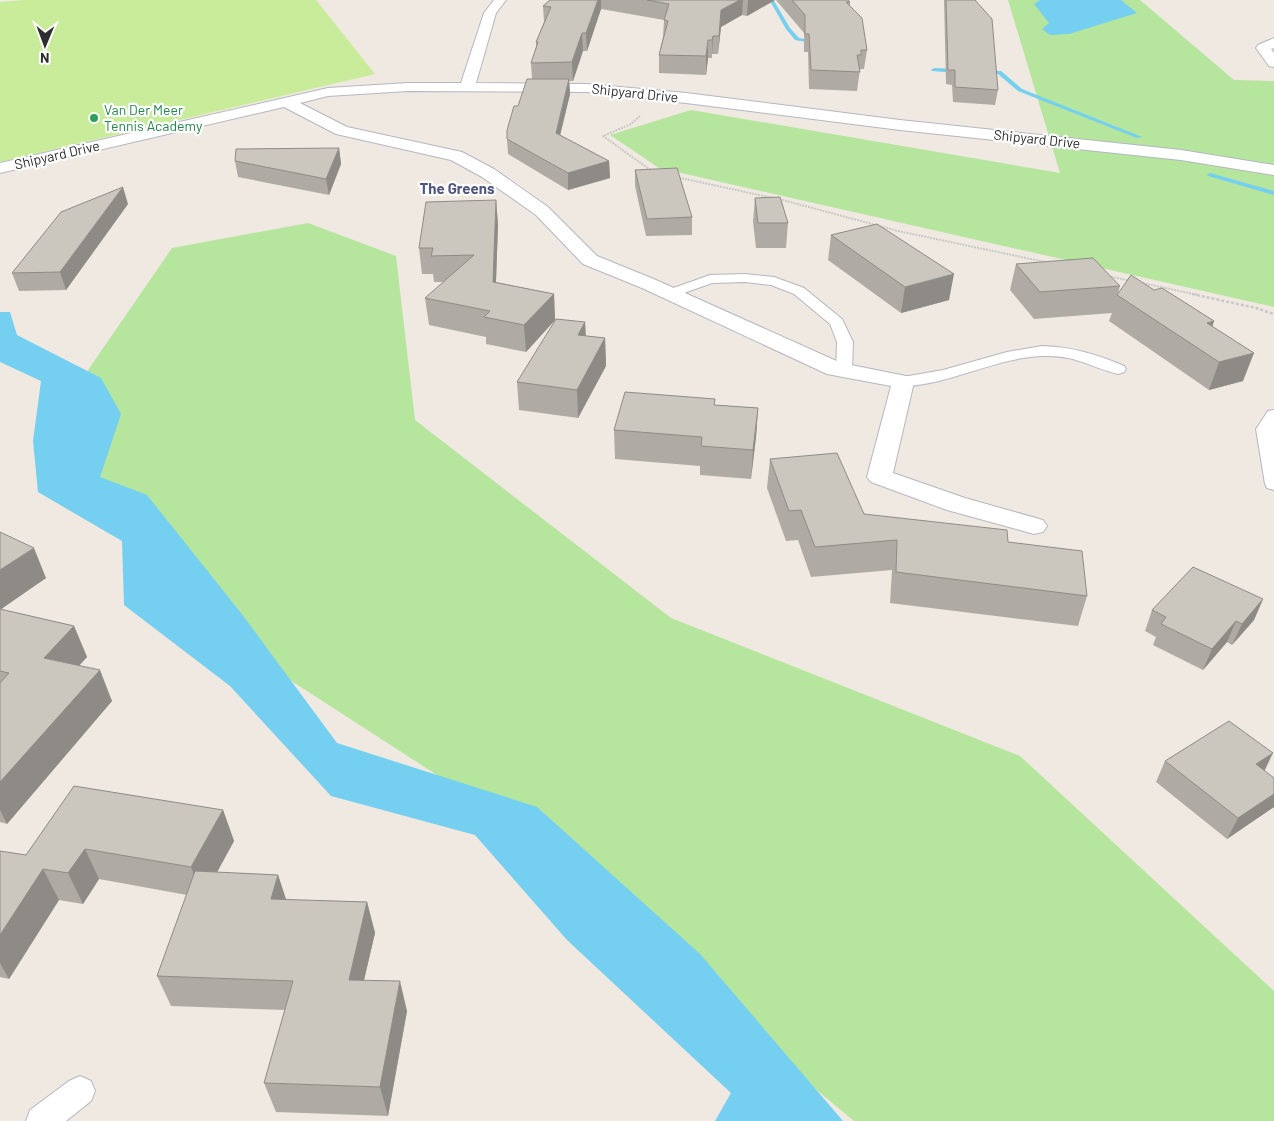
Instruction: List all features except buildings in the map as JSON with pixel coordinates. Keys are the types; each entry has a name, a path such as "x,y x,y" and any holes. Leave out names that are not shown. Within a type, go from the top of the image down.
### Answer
{"street":[{"path":"467,87 490,13 500,0"},
{"path":"1274,42 1263,48 1274,63"},
{"name":"Shipyard Drive","path":"0,168 328,92 365,88 467,87 587,88 666,96 900,125 1181,155 1274,170"},
{"path":"285,101 342,131 456,156 488,173 542,211 590,260 835,369 903,382 880,477 956,504 1034,526"}],"lane":[{"path":"670,294 710,279 745,278 774,281 799,291 836,322 846,342 844,371"},
{"path":"903,382 966,370 1010,355 1044,350 1070,351 1087,355 1118,369"},
{"path":"1274,415 1265,429 1274,484"},
{"path":"42,1121 80,1091"}],"path":[{"path":"644,113 631,124 603,136 648,169 658,171"},
{"path":"667,174 785,201 898,231 1047,263"},
{"path":"1103,275 1132,281"},
{"path":"1142,283 1256,308 1274,314"}],"green space":[{"name":"Van Der Meer Tennis Academy","path":"25,0 316,0 375,74 0,162 0,2"},
{"path":"1008,0 1140,0 1234,80 1274,81 1274,307 659,168 610,135 691,110 1060,173"},
{"path":"308,223 396,256 415,420 671,618 1020,756 1274,991 1274,1121 854,1121 440,777 253,656 53,421 172,248"}],"water":[{"path":"1040,0 1121,0 1137,13 1069,34 1050,35 1042,29 1049,23 1034,4"},
{"path":"0,312 10,312 17,335 101,378 121,414 100,477 147,495 241,613 337,743 537,807 700,954 843,1121 715,1121 731,1093 567,940 475,835 331,796 230,686 124,605 122,541 38,492 33,441 41,381 0,362"}],"waterway":[{"path":"772,2 788,29 797,39 816,43"},
{"path":"934,70 958,71"},
{"path":"985,72 999,72 1020,90 1139,137"},
{"path":"1210,175 1274,193"}],"place":[{"name":"Van Der Meer Tennis Academy","path":"94,118"}],"district":[{"name":"The Greens","path":"457,189"}]}
